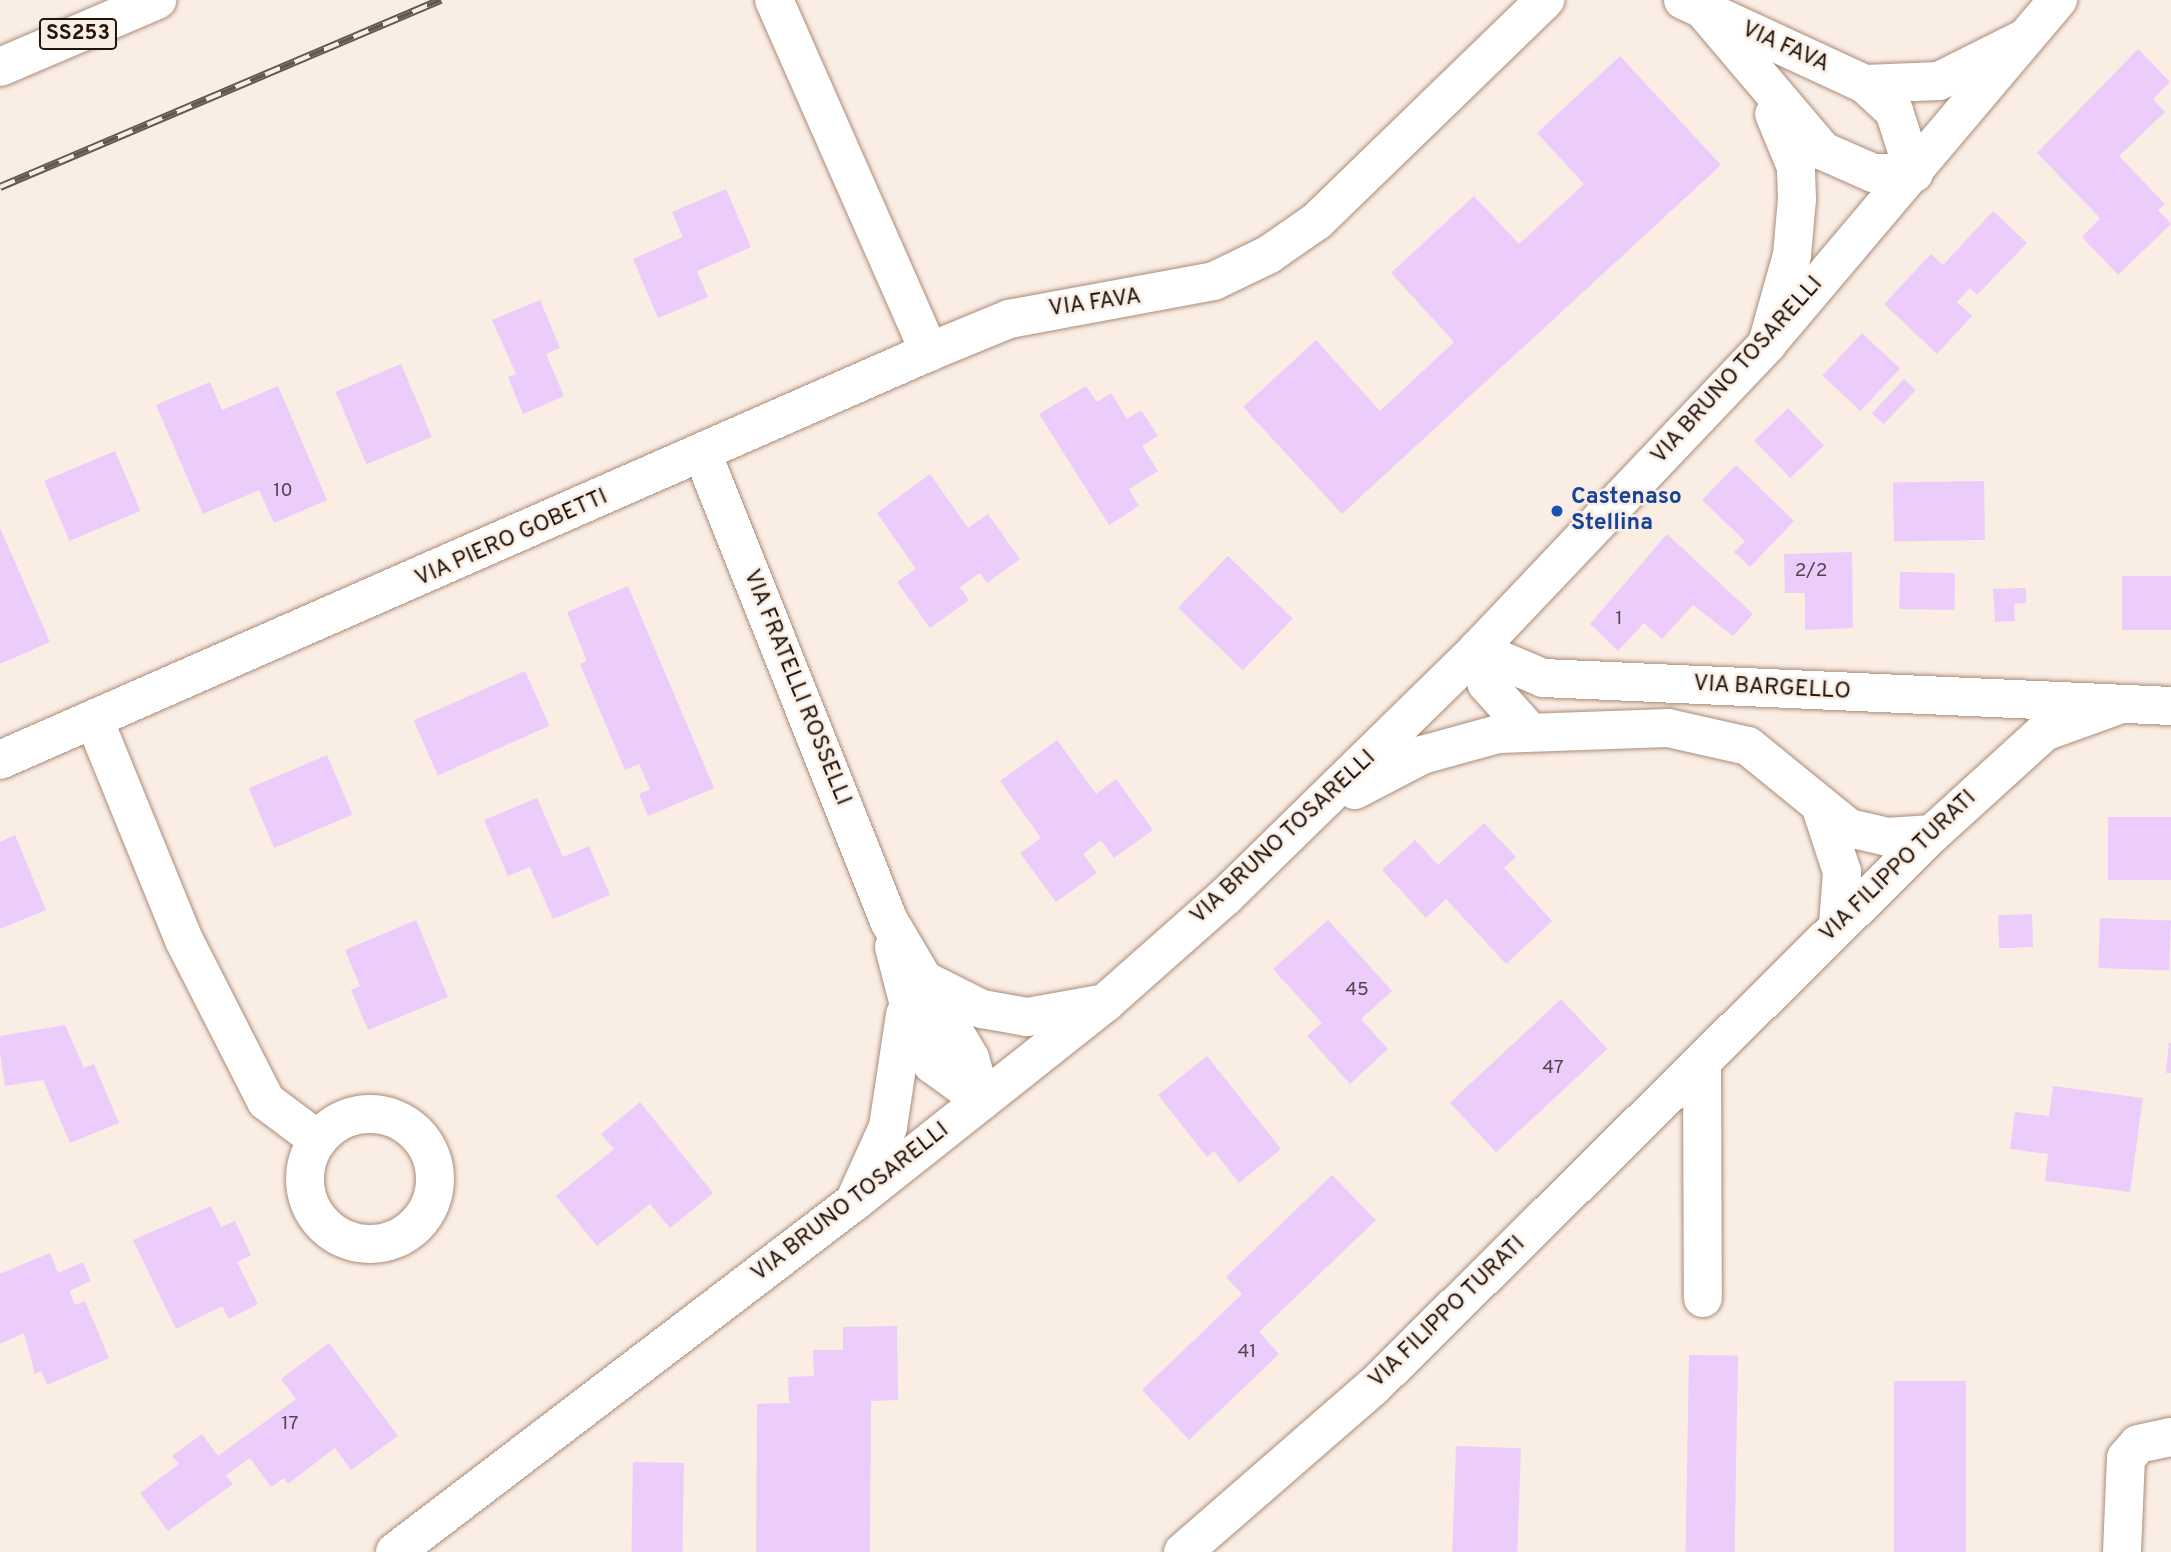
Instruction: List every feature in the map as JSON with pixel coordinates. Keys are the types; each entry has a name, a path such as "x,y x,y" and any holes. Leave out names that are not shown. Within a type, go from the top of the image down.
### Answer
{"street":[{"name":"SS253","path":"0,67 157,0"},
{"path":"774,0 929,352"},
{"name":"VIA FAVA","path":"929,352 1009,319 1214,281 1268,255 1317,221 1545,0"},
{"name":"VIA BRUNO TOSARELLI","path":"395,1552 854,1202 1105,1003 1319,809 1477,650 1767,344 2031,35 2057,0"},
{"name":"VIA FAVA","path":"1694,6 1865,84 1894,111 1914,173 1848,167 1801,131 1694,6"},
{"name":"VIA FAVA","path":"1865,84 1939,81 2031,35"},
{"name":"VIA FAVA","path":"1759,81 1792,155 1797,199 1792,255 1767,344"},
{"name":"VIA PIERO GOBETTI","path":"0,760 94,722 703,455 929,352"},
{"name":"VIA FRATELLI ROSSELLI","path":"703,455 916,991 970,1058 982,1100"},
{"path":"1477,650 1487,684 1528,730"},
{"name":"VIA BARGELLO","path":"1477,650 1544,678 2171,706"},
{"name":"VIA FILIPPO TURATI","path":"1183,1552 1373,1387 1838,925 1932,834 2044,732 2119,705"},
{"path":"94,722 184,940 266,1101 318,1140"},
{"name":"VIA BARGELLO","path":"1319,809 1422,755 1528,730 1707,732 1748,746 1779,767 1822,811 1867,834 1932,834"},
{"name":"VIA BARGELLO","path":"1822,811 1842,872 1838,925"},
{"path":"916,991 982,1009 1027,1017 1105,1003"},
{"name":"VIA FRATELLI ROSSELLI","path":"854,1202 888,1127 916,991"},
{"path":"1702,1063 1703,1298"},
{"path":"2122,1552 2126,1458 2138,1444 2171,1437"}],"building":[{"path":"2138,49 2170,82 2153,99 2165,112 2119,156 2165,204 2158,210 2171,224 2118,275 2082,237 2100,218 2037,153"},
{"path":"1620,56 1721,165 1342,514 1243,407 1316,340 1380,411 1454,342 1391,273 1474,196 1519,244 1584,184 1537,133"},
{"path":"726,189 751,247 697,271 708,297 658,318 633,259 683,237 672,212"},
{"path":"1993,211 2027,243 1977,295 1970,288 1957,302 1972,316 1937,354 1884,304 1931,254 1943,265"},
{"path":"540,300 560,348 546,354 564,396 523,414 508,377 516,374 492,320"},
{"path":"1862,333 1900,368 1860,411 1822,375"},
{"path":"401,364 432,437 367,464 336,392"},
{"path":"1904,379 1916,390 1884,424 1872,413"},
{"path":"210,382 222,410 278,386 327,500 274,523 259,490 203,514 156,405"},
{"path":"1086,386 1097,402 1111,393 1127,419 1141,410 1158,436 1142,446 1158,471 1129,489 1139,506 1109,525 1039,414"},
{"path":"1788,408 1824,445 1790,478 1754,441"},
{"path":"115,451 140,511 70,541 44,481"},
{"path":"1736,465 1794,521 1750,567 1734,552 1745,541 1702,500"},
{"path":"930,474 968,528 988,514 1020,559 987,583 980,573 960,587 969,600 930,628 897,582 916,569 877,513"},
{"path":"1984,481 1985,540 1894,542 1893,483"},
{"path":"0,528 50,642 0,664"},
{"path":"1667,534 1753,614 1733,636 1693,605 1662,639 1644,623 1618,651 1590,624"},
{"path":"1852,552 1853,628 1805,630 1805,593 1785,593 1784,554"},
{"path":"1228,556 1293,619 1243,670 1178,608"},
{"path":"1900,572 1955,573 1954,610 1899,609"},
{"path":"2122,576 2171,576 2171,630 2122,630"},
{"path":"628,586 714,788 648,816 639,794 650,789 639,764 625,770 580,664 587,661 567,612"},
{"path":"2026,588 2026,603 2014,604 2015,621 1995,622 1993,589"},
{"path":"525,671 549,726 438,775 414,721"},
{"path":"1057,740 1096,794 1116,779 1153,830 1114,858 1101,840 1083,854 1097,873 1056,902 1020,853 1041,838 1000,781"},
{"path":"327,755 352,815 274,848 249,788"},
{"path":"537,798 563,857 589,846 610,895 553,919 530,867 508,876 484,820"},
{"path":"2108,817 2171,817 2171,880 2108,880"},
{"path":"1484,823 1516,857 1504,868 1552,921 1506,964 1446,899 1426,918 1382,870 1415,840 1438,865"},
{"path":"15,835 46,910 0,929 0,842"},
{"path":"2032,914 2033,947 1999,948 1998,915"},
{"path":"2100,918 2171,920 2169,970 2098,968"},
{"path":"416,920 448,997 368,1030 351,990 360,986 345,950"},
{"path":"1328,920 1392,991 1361,1019 1388,1049 1350,1084 1307,1036 1322,1023 1273,969"},
{"path":"1561,999 1607,1049 1496,1152 1450,1103"},
{"path":"65,1025 84,1068 94,1064 119,1123 70,1143 43,1080 5,1086 0,1053 0,1036"},
{"path":"2169,1043 2171,1073 2166,1073"},
{"path":"1207,1056 1281,1149 1239,1183 1214,1151 1207,1157 1158,1095"},
{"path":"2053,1086 2143,1098 2130,1192 2045,1181 2048,1154 2010,1149 2015,1112 2049,1116"},
{"path":"640,1102 713,1193 670,1228 650,1204 597,1246 556,1196 614,1149 601,1134"},
{"path":"1332,1175 1376,1220 1259,1332 1279,1354 1189,1440 1142,1390 1242,1294 1226,1277"},
{"path":"211,1206 221,1227 235,1221 251,1255 237,1262 258,1304 229,1319 222,1306 176,1329 133,1240"},
{"path":"50,1253 58,1273 83,1262 91,1281 69,1291 75,1305 85,1301 109,1358 47,1385 41,1371 35,1374 24,1333 0,1344 0,1274"},
{"path":"897,1326 898,1400 871,1401 870,1552 756,1552 757,1404 789,1403 788,1377 814,1376 813,1350 843,1350 843,1327"},
{"path":"329,1343 398,1436 351,1470 335,1448 288,1484 284,1478 271,1487 250,1458 226,1475 233,1484 168,1531 140,1493 179,1464 172,1456 202,1434 218,1456 296,1399 281,1379"},
{"path":"1689,1355 1738,1356 1735,1552 1686,1552"},
{"path":"1894,1381 1966,1381 1966,1552 1894,1552"},
{"path":"1456,1446 1521,1448 1517,1552 1452,1552"},
{"path":"633,1462 684,1463 682,1552 631,1552"}],"railway":[{"path":"0,187 441,0"}],"place":[{"name":"Castenaso Stellina","path":"1557,511"}]}
